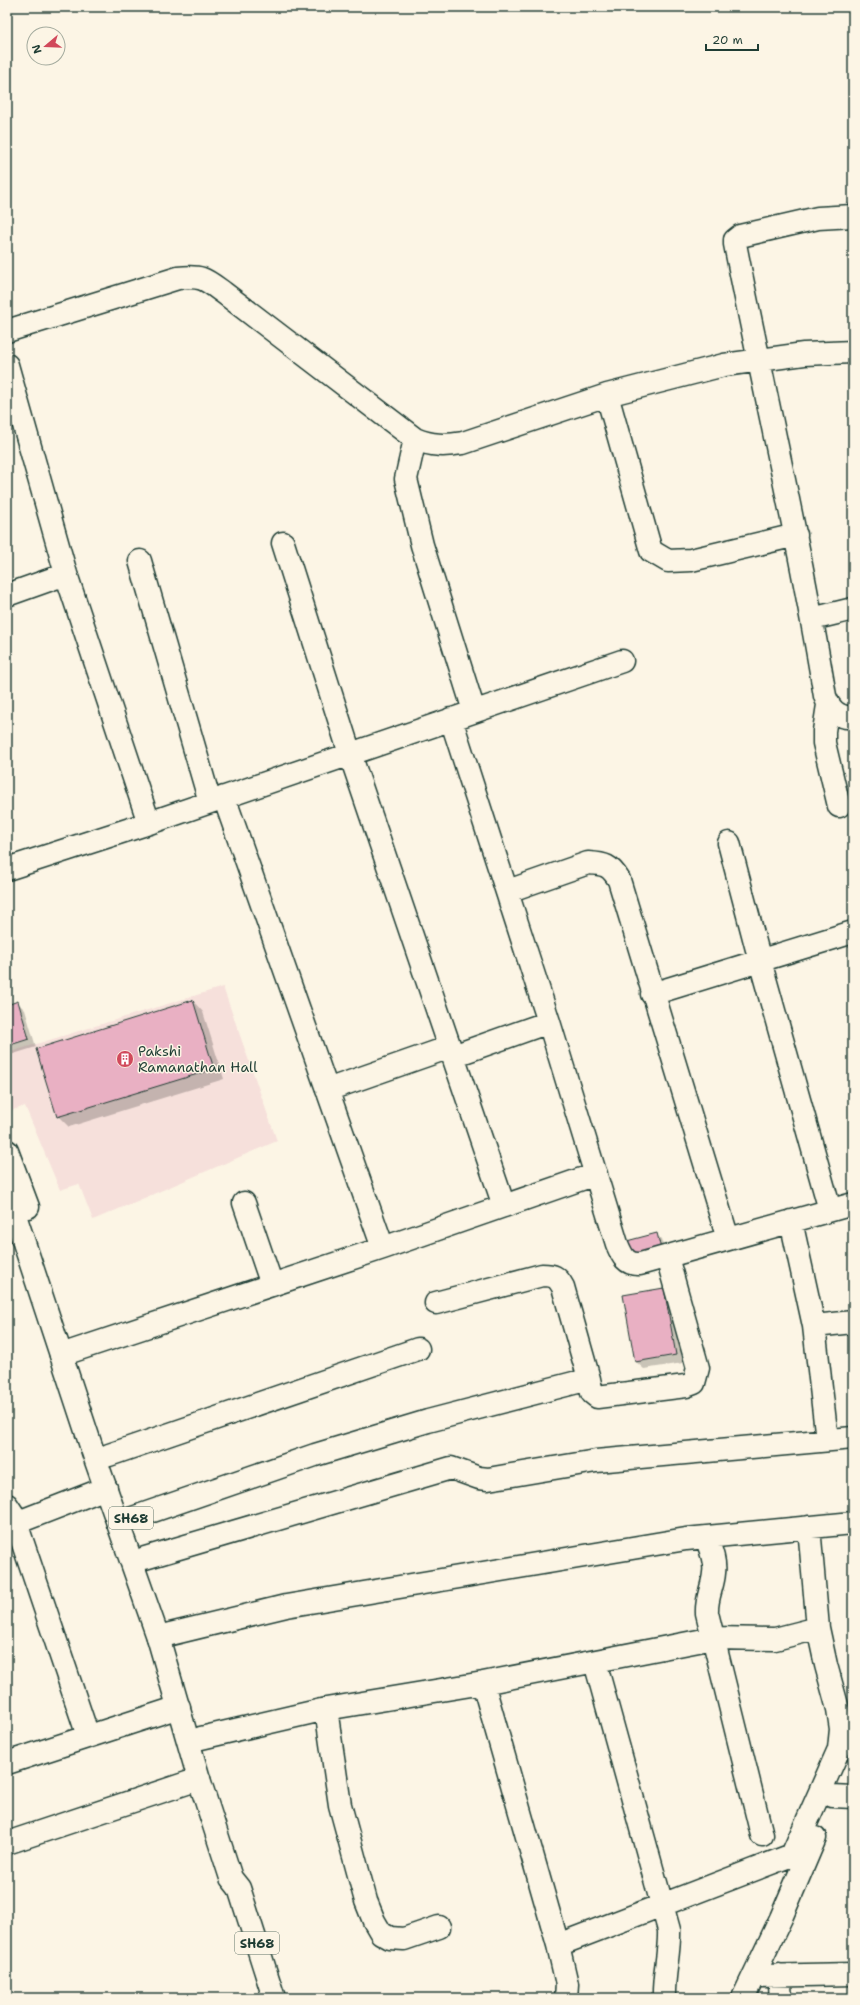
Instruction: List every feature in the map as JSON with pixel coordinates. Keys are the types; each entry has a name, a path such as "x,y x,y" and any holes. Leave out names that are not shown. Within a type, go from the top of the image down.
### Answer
{"street":[{"path":"853,216 818,218 740,236 735,240 758,360 796,536 825,696 828,705 836,713 846,718 853,717"},
{"path":"7,332 186,277 208,282 224,293 414,444 444,447 463,443 607,395 724,365 804,354 853,352"},
{"path":"7,364 66,574 149,823"},
{"path":"607,395 651,551 668,561 691,560 796,536"},
{"path":"414,444 406,479 422,545 474,711"},
{"path":"282,543 350,754 504,1206"},
{"path":"140,561 217,800 327,1090 383,1248"},
{"path":"7,595 66,574"},
{"path":"812,618 853,609"},
{"path":"7,868 149,823 622,661"},
{"path":"828,705 824,731 824,743 839,806"},
{"path":"452,719 508,891 617,1244 626,1261 632,1264 640,1264 853,1204"},
{"path":"729,843 760,961 830,1210"},
{"path":"508,891 588,863 601,864 612,869 619,880 652,994 728,1239"},
{"path":"652,994 853,932"},
{"path":"327,1090 549,1022"},
{"name":"SH68","path":"7,1151 12,1197 68,1352 109,1455 124,1521"},
{"path":"68,1352 383,1248 596,1174"},
{"path":"244,1203 272,1285"},
{"path":"791,1221 814,1326 827,1440"},
{"path":"436,1303 542,1275 553,1275 559,1279 563,1287 592,1393 597,1397 686,1386 694,1384 698,1368 667,1256"},
{"path":"814,1326 853,1322"},
{"path":"109,1455 418,1349"},
{"name":"SH68","path":"68,1352 106,1488 124,1521 142,1566 164,1635 201,1738 242,1873 239,1888"},
{"path":"124,1521 315,1455 428,1421 588,1379"},
{"path":"142,1566 452,1468 478,1478 488,1479 596,1461 853,1438"},
{"path":"88,1736 12,1514 106,1488"},
{"path":"164,1635 286,1606 686,1538 853,1523"},
{"path":"743,1998 781,1918 801,1852 838,1749 841,1729 838,1709 818,1628 809,1527"},
{"path":"706,1537 714,1565 714,1574 706,1602 707,1613 762,1835"},
{"path":"201,1738 326,1709 483,1683 714,1638 775,1639 818,1628"},
{"name":"SH68","path":"164,1635 179,1707 199,1779 231,1878 239,1888 274,1998"},
{"path":"595,1662 669,1930 669,1944 664,1979 664,1998"},
{"path":"483,1683 558,1945 567,1984 566,1998"},
{"path":"7,1763 179,1707"},
{"path":"326,1709 340,1805 366,1901 374,1921 381,1933 390,1938 404,1939 439,1927"},
{"path":"558,1945 801,1852 843,1797 853,1747"},
{"path":"7,1843 199,1779"},
{"path":"754,1976 853,1974"},
{"path":"779,1975 781,1998"}],"shaded area":[{"path":"223,987 277,1141 93,1220 79,1184 60,1190 25,1106 7,1112 7,1053"}],"building":[{"name":"Pakshi Ramanathan Hall","path":"193,1000 214,1069 57,1117 36,1049"},
{"path":"18,1001 29,1039 7,1046 7,1005"},
{"path":"657,1233 661,1249 627,1258 623,1242"},
{"path":"664,1288 676,1355 635,1362 623,1295"}],"place":[{"name":"Pakshi Ramanathan Hall","path":"125,1059"}]}
